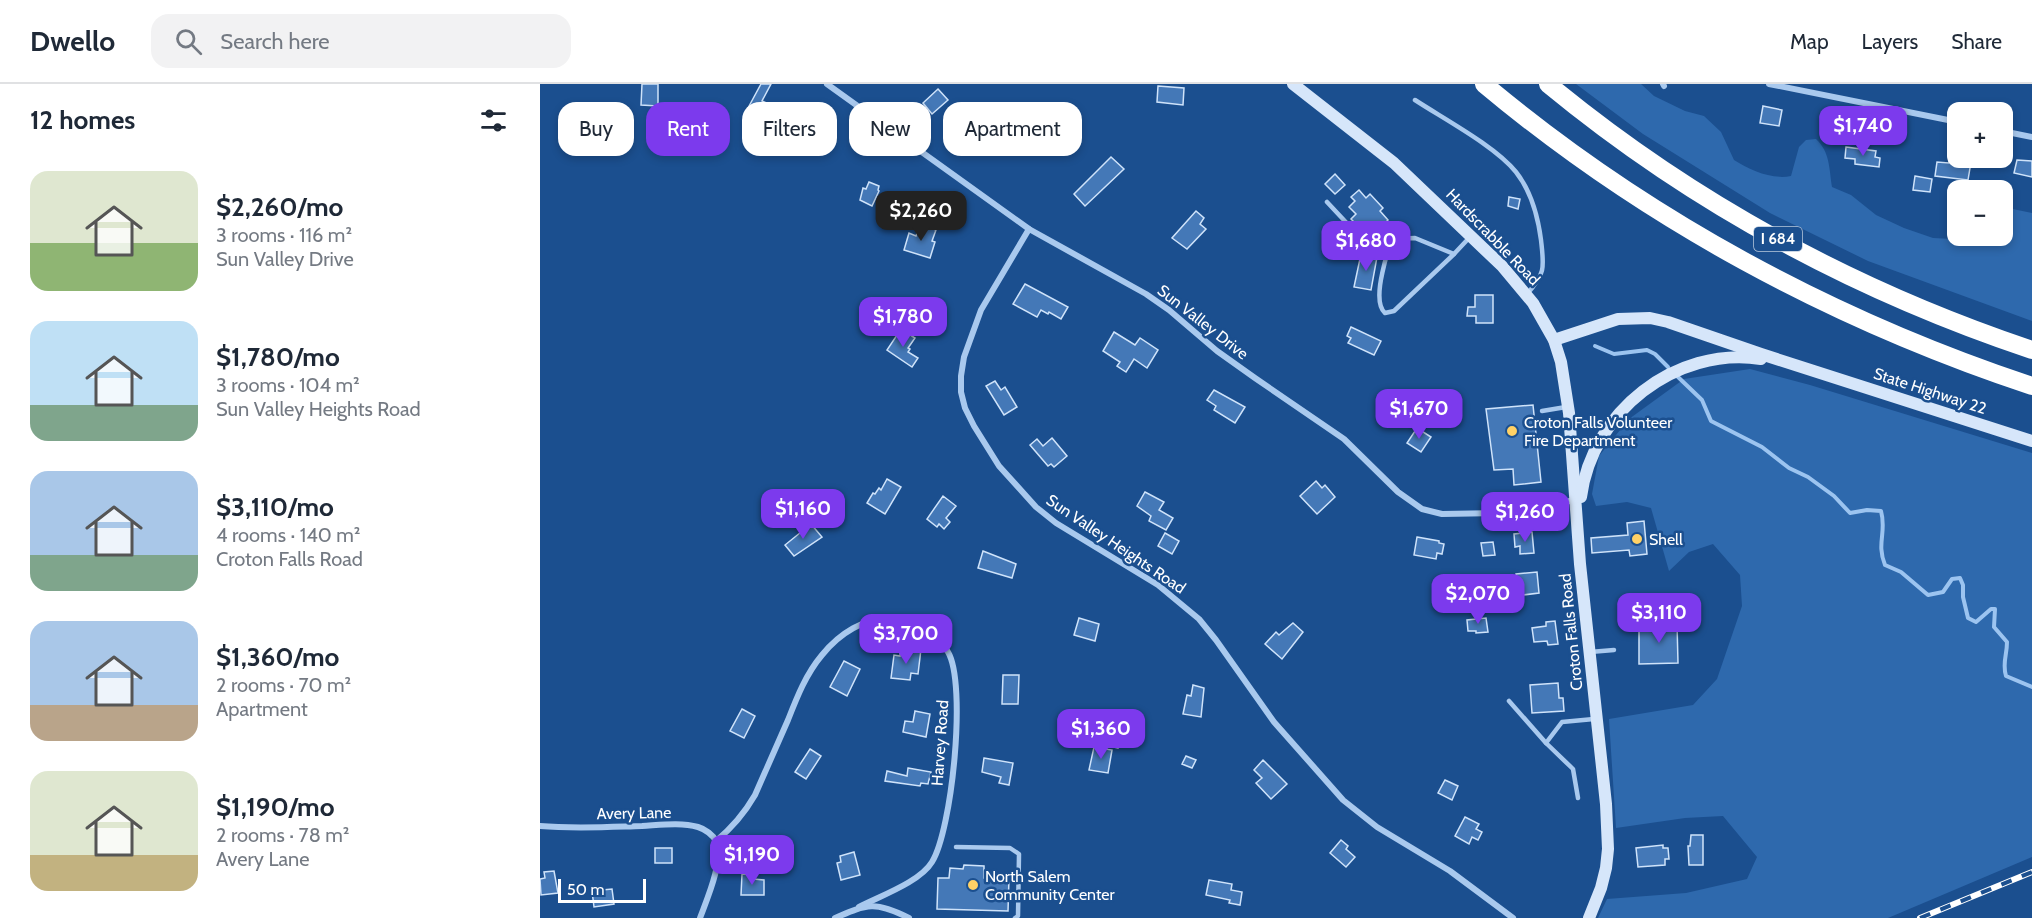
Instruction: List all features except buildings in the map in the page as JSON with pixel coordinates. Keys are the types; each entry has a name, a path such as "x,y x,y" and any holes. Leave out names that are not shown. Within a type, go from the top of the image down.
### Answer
{"highway":[{"name":"I 684","path":"1484,84 1542,131 1614,183 1725,251 1880,327 1960,361 2032,386"},
{"name":"I 684","path":"1548,84 1643,156 1776,238 1890,295 2032,350"}],"main road":[{"name":"Hardscrabble Road","path":"1293,84 1394,163 1502,266 1527,294 1545,321 1554,340"},
{"path":"1554,340 1618,319 1650,318 1688,327 1818,372"},
{"name":"Croton Falls Road","path":"1554,340 1561,362 1568,407 1577,525 1606,804 1608,849 1601,888 1589,918"},
{"path":"1577,525 1586,470 1594,450 1616,416 1635,397 1657,381 1688,366 1722,358 1763,359 1818,372"},
{"name":"State Highway 22","path":"1818,372 2032,441"}],"street":[{"name":"Sun Valley Drive","path":"827,84 1029,229 1146,294 1169,310 1255,378 1344,439 1398,492 1422,509 1442,514 1500,513 1576,500"},
{"path":"1769,84 1947,120"},
{"path":"2013,133 2032,137"},
{"name":"Sun Valley Heights Road","path":"1029,229 981,310 964,357 961,376 961,392 965,408 999,466 1036,507 1056,523 1158,585 1198,619 1216,640 1274,723 1343,800 1377,827 1450,871 1514,918"},
{"name":"Harvey Road","path":"716,842 738,822 745,812 804,684 822,655 833,643 860,625 887,618 915,623 928,630 948,651 954,664 958,702 957,731 947,811 938,850 933,862 914,879 835,918"},
{"name":"Avery Lane","path":"540,826 580,828 688,826 698,827 708,832 716,842"},
{"path":"700,918 716,868 716,842"},
{"path":"859,907 877,906 909,918"}],"lane":[{"path":"1416,100 1500,157 1516,172 1538,222 1543,260 1539,281 1527,294"},
{"path":"1327,202 1356,234 1369,240 1415,238 1454,254"},
{"path":"1391,239 1379,293 1380,306 1385,313 1394,311 1471,236"},
{"path":"1542,411 1568,407"},
{"path":"1590,652 1614,650"},
{"path":"1509,701 1546,743 1573,769 1578,798"},
{"path":"1546,743 1562,722 1597,718"},
{"path":"956,847 1010,848 1019,854 1018,916 1015,918"}],"shaded area":[{"path":"1576,84 1641,84 1654,96 1685,111 1704,116 1721,132 1734,160 1754,171 1776,177 1791,176 1799,147 1806,140 1816,139 1826,155 1832,187 1851,195 1876,215 1904,228 1933,238 1947,239 1947,246 2013,246 2013,209 2032,213 2032,321 1868,261 1770,213 1643,134"},
{"path":"1750,369 2032,453 2032,857 1888,918 1598,918 1607,899 1686,893 1747,879 1757,857 1723,816 1685,818 1616,828 1609,719 1693,705 1717,679 1742,606 1740,575 1713,544 1689,552 1669,571 1651,508 1627,502 1596,506 1592,494 1599,456 1629,419 1684,379"}],"waterway":[{"path":"1595,346 1614,354 1647,350 1655,354 1668,367"},
{"path":"1678,377 1702,400 1711,421 1762,447 1789,468 1808,477 1834,496 1850,513 1867,510 1881,511 1883,518 1881,550 1885,565 1901,572 1928,595 1943,592 1952,579 1960,578 1968,618 1976,622 1991,609 1995,609 1994,627 2007,642 2006,676 2032,687"}],"railway":[{"path":"1920,918 2032,872"}],"place":[{"name":"Croton Falls Volunteer Fire Department","path":"1512,431"},
{"name":"Shell","path":"1637,539"},
{"name":"North Salem Community Center","path":"973,885"}]}
